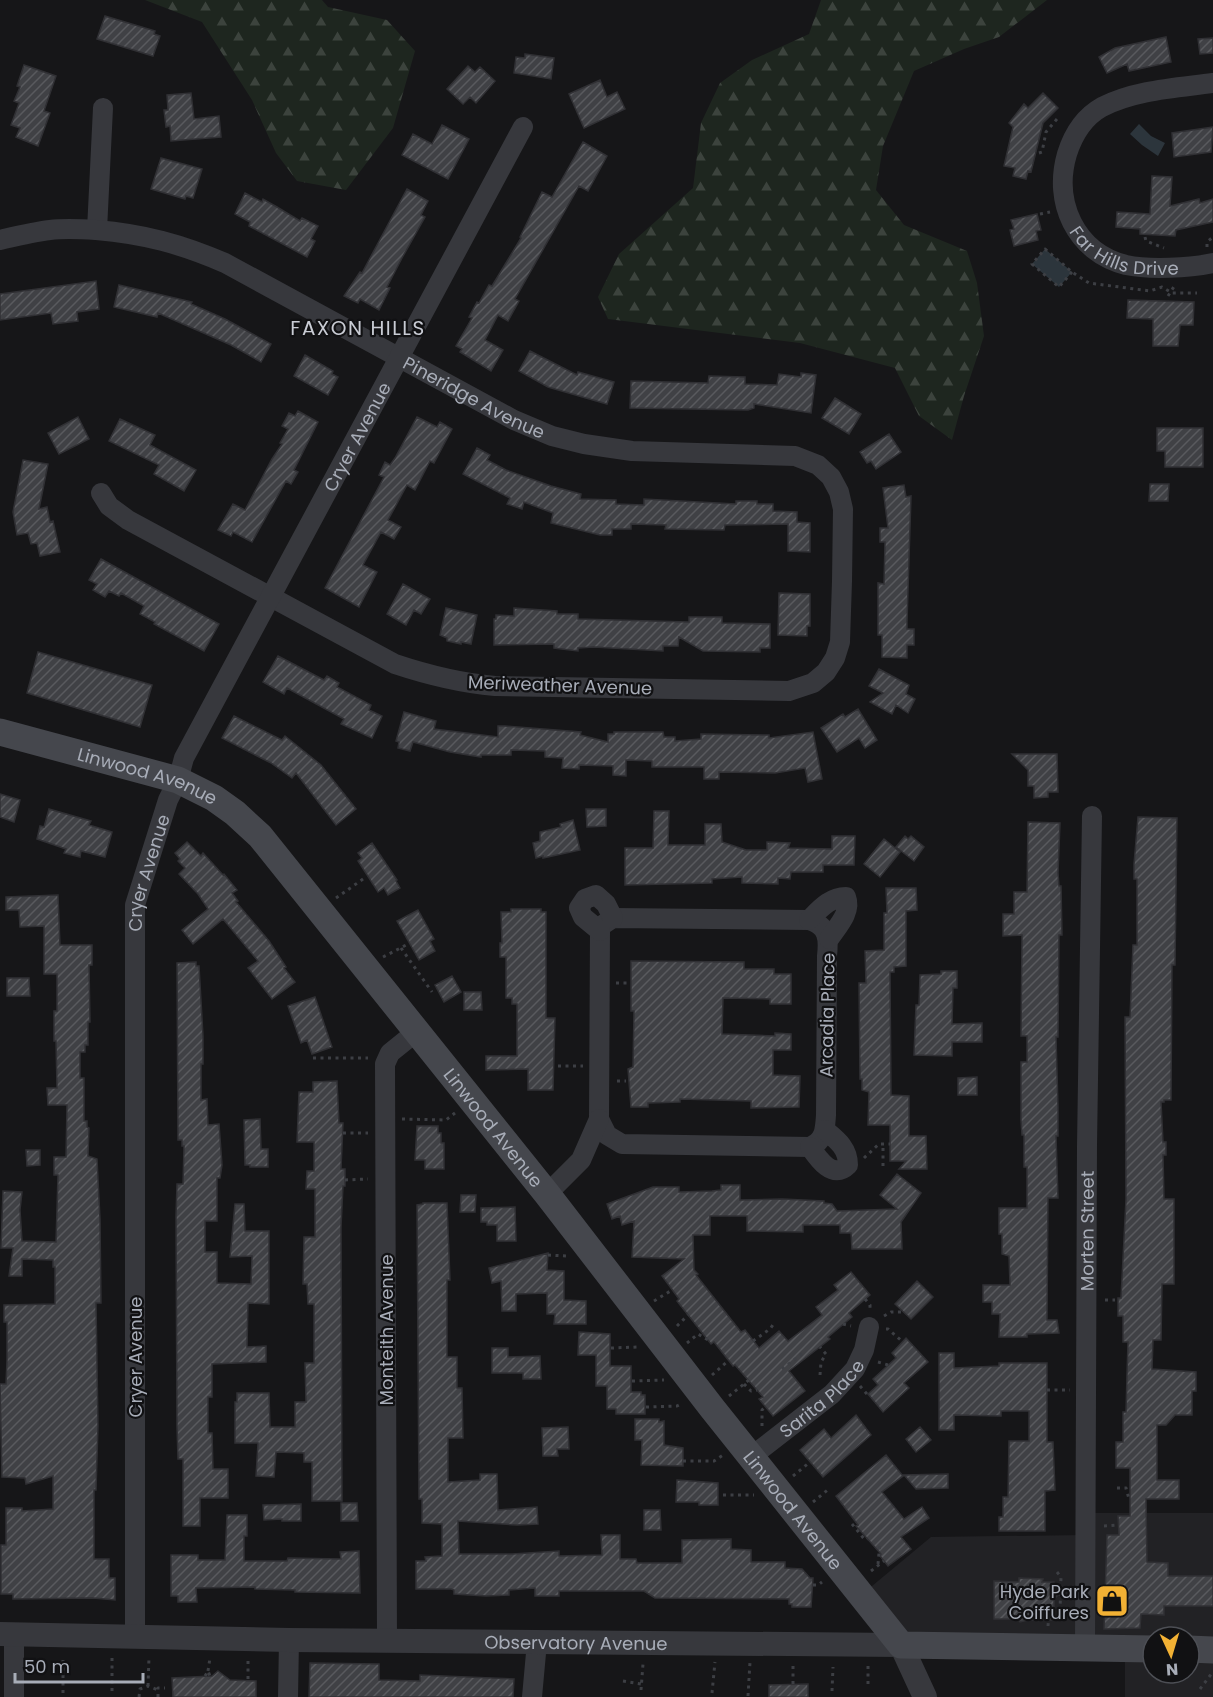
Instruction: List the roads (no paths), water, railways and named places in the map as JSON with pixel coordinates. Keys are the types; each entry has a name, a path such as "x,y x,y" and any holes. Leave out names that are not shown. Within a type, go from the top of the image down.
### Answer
{"main road":[{"name":"Linwood Avenue","path":"0,732 178,780 214,798 235,813 260,836 547,1194 751,1457 901,1645"},
{"name":"Observatory Avenue","path":"901,1645 1141,1649"}],"street":[{"name":"Far Hills Drive","path":"1213,83 1145,92 1102,107 1089,116 1076,132 1068,149 1064,165 1063,191 1066,210 1075,228 1085,242 1112,260 1144,267 1213,263"},
{"path":"97,230 103,108"},
{"name":"Cryer Avenue","path":"142,1637 135,905 168,800 178,780 184,758 523,127"},
{"name":"Pineridge Avenue","path":"0,240 51,230 97,230 159,239 189,248 225,263 514,420 552,436 584,444 632,451 795,456 811,461 831,477 839,492 843,509 842,581"},
{"name":"Meriweather Avenue","path":"101,493 109,506 128,520 395,664 464,683 495,686 789,691 813,683 826,672 835,658 840,642 842,581"},
{"name":"Morten Street","path":"1085,1647 1087,1156 1092,816"},
{"path":"547,1194 581,1160 599,1119 607,924 809,920 827,903 838,897 846,897 849,904 846,913 829,939"},
{"name":"Arcadia Place","path":"809,920 822,927 829,939 825,1130"},
{"name":"Monteith Avenue","path":"387,1641 385,1064 390,1053 416,1032"},
{"path":"599,1119 607,1135 622,1144"},
{"path":"581,1160 622,1144 810,1147 819,1143 825,1130 842,1144 848,1156 848,1165 836,1171 829,1168 819,1160 810,1147"},
{"name":"Sarita Place","path":"751,1457 832,1394 855,1369 875,1322"},
{"path":"7,1635 14,1697"},
{"name":"Observatory Avenue","path":"7,1635 289,1640 901,1645"},
{"path":"288,1697 289,1640"},
{"path":"532,1697 537,1642"},
{"path":"901,1645 925,1697"}],"place":[{"name":"Hyde Park Coiffures","path":"1112,1601"}],"district":[{"name":"FAXON HILLS","path":"358,328"}]}
